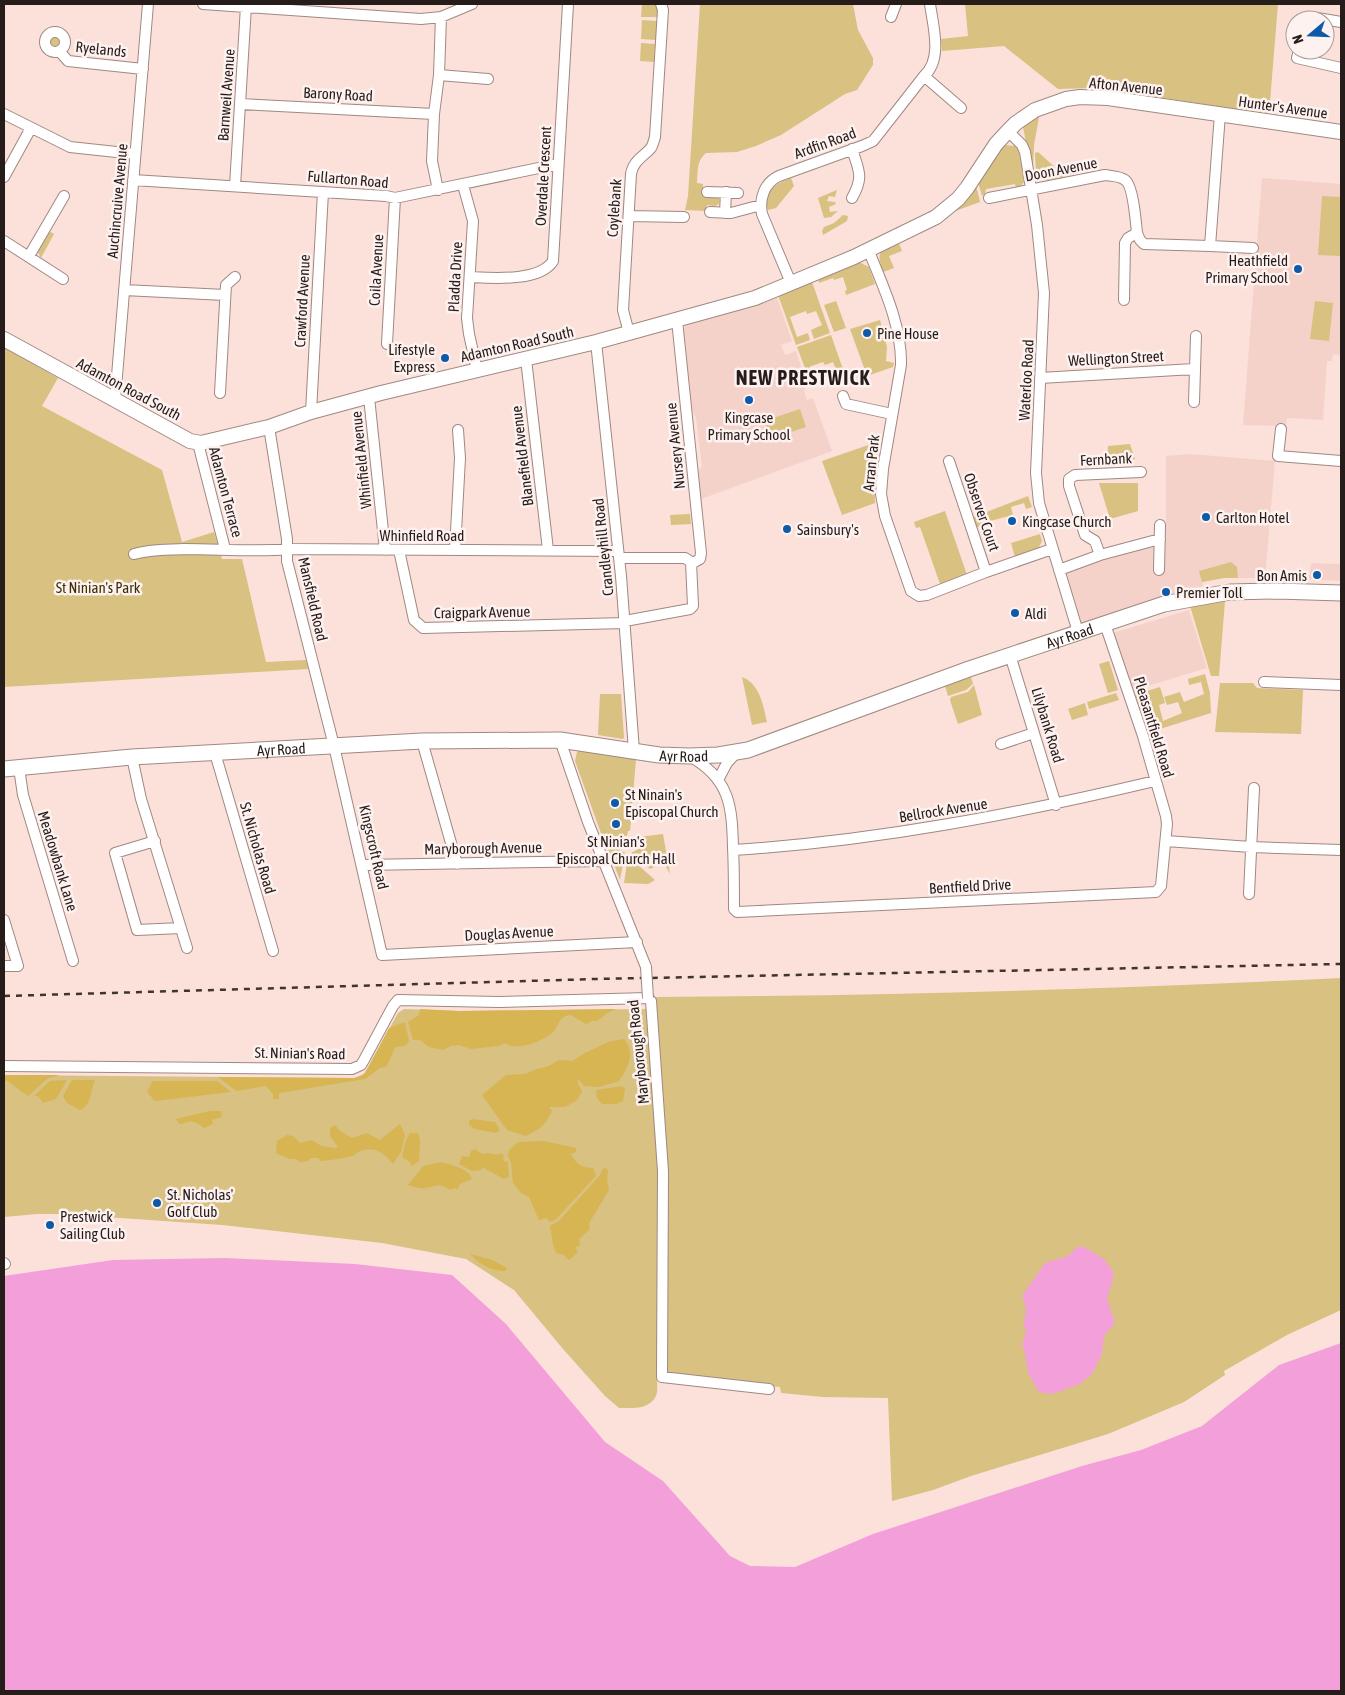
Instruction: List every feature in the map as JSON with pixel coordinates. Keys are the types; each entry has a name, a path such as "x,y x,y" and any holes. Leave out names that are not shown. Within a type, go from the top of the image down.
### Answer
{"main road":[{"name":"Ayr Road","path":"4,769 132,757 422,741 560,740 659,754 718,756 748,750 969,669 1164,604 1230,592 1277,591 1341,594"}],"street":[{"name":"Auchincruive Avenue","path":"115,400 148,4"},
{"path":"203,4 292,7 420,19 441,17 472,4"},
{"name":"Overdale Crescent","path":"470,277 508,279 545,270 553,262 568,4"},
{"name":"Coylebank","path":"629,333 623,310 632,169 637,161 652,148 655,136 663,10 661,4"},
{"path":"891,17 896,4"},
{"name":"Ardfin Road","path":"761,205 765,189 773,179 852,150 873,140 924,76 931,70 935,54 930,4"},
{"name":"Barnweil Avenue","path":"235,186 246,6"},
{"path":"438,190 432,161 434,114 439,75 441,17"},
{"name":"Ryelands","path":"60,52 68,61 143,69"},
{"path":"1306,60 1341,68"},
{"path":"439,75 488,79"},
{"path":"924,76 961,108"},
{"name":"Afton Avenue","path":"1008,131 1035,110 1066,99 1080,97 1108,98 1220,114"},
{"name":"Barony Road","path":"240,104 434,114"},
{"path":"4,114 70,147 136,154"},
{"path":"1210,246 1220,114"},
{"name":"Hunter's Avenue","path":"1220,114 1341,132"},
{"path":"4,177 31,128"},
{"name":"Waterloo Road","path":"1008,131 1022,145 1031,188 1044,293 1036,473 1037,491 1052,549 1078,632"},
{"name":"Adamton Road South","path":"4,339 198,443 269,427 311,412 369,397 596,342 754,298 821,271 936,217 967,188 996,144 1008,131"},
{"path":"852,150 860,176 859,186 852,198"},
{"name":"Fullarton Road","path":"133,180 395,198 558,164"},
{"name":"Doon Avenue","path":"989,198 1024,192 1031,188 1105,175 1125,180 1130,187 1137,233"},
{"name":"Pladda Drive","path":"463,185 472,221 467,318 477,370"},
{"name":"Crawford Avenue","path":"311,412 323,192"},
{"path":"707,192 738,192"},
{"path":"725,213 726,192"},
{"path":"29,256 64,196"},
{"name":"Coila Avenue","path":"387,344 395,198"},
{"path":"710,212 731,213 761,205 762,214 791,283"},
{"path":"629,216 684,217"},
{"path":"1124,300 1125,243 1128,238 1137,233 1144,244 1254,248"},
{"path":"4,241 63,279"},
{"name":"Arran Park","path":"868,249 897,326 901,348 901,365 881,481 881,494 885,516 911,591 919,596 927,595 1052,549"},
{"path":"220,393 226,285 235,277"},
{"path":"124,290 226,296"},
{"name":"Nursery Avenue","path":"677,320 701,553 700,559 691,564"},
{"path":"1194,402 1196,336"},
{"name":"Crandleyhill Road","path":"596,342 619,554 634,751"},
{"name":"Blanefield Avenue","path":"526,359 548,550"},
{"name":"Wellington Street","path":"1040,378 1194,369"},
{"path":"843,396 846,404 892,414"},
{"name":"Whinfield Avenue","path":"369,397 385,550"},
{"name":"Mansfield Road","path":"269,427 287,538 287,561 334,746"},
{"path":"1281,429 1278,456 1341,461"},
{"path":"455,550 460,458 453,441 458,430"},
{"name":"Adamton Terrace","path":"198,443 225,548"},
{"name":"Observer Court","path":"949,461 986,572"},
{"name":"Fernbank","path":"1100,556 1095,541 1086,535 1069,486 1069,479 1074,475 1141,472"},
{"path":"1159,570 1160,525"},
{"path":"1059,570 1160,539"},
{"name":"Whinfield Road","path":"134,554 149,550 225,548 281,551 287,549 548,550 685,558 690,560 691,564"},
{"name":"Craigpark Avenue","path":"399,550 414,620 423,628 625,622 690,609 693,606 691,564"},
{"name":"Pleasantfield Road","path":"1105,624 1143,736 1166,816 1166,841"},
{"name":"Lilybank Road","path":"1010,655 1056,805"},
{"path":"1264,682 1341,685"},
{"path":"1001,744 1034,733"},
{"name":"Maryborough Road","path":"560,740 588,822 646,967 648,998 651,1001 663,1171 662,1376 769,1389"},
{"path":"422,741 457,864"},
{"name":"Kingscroft Road","path":"334,746 382,954"},
{"name":"St. Nicholas Road","path":"215,753 273,951"},
{"path":"718,780 727,763 736,753"},
{"path":"690,756 705,766 718,780 731,808 733,850"},
{"path":"132,757 141,799 188,948"},
{"name":"Meadowbank Lane","path":"19,768 23,795 73,961"},
{"name":"Bellrock Avenue","path":"733,850 771,848 925,829 1056,805 1155,781"},
{"path":"1249,894 1254,788"},
{"path":"154,841 115,853 137,930 181,928"},
{"path":"1166,841 1251,847 1341,850"},
{"name":"Bentfield Drive","path":"733,850 734,909 737,912 1156,892 1161,886 1166,841"},
{"name":"Maryborough Avenue","path":"363,865 604,861"},
{"path":"4,920 18,966 4,966"},
{"name":"Douglas Avenue","path":"382,954 637,942"},
{"name":"St. Ninian's Road","path":"4,1066 352,1069 361,1065 398,1000 499,1002 648,998"}],"shaded area":[{"name":"Heathfield Primary School","path":"1262,178 1341,184 1341,355 1333,354 1332,361 1327,361 1323,420 1287,418 1286,426 1243,425"},
{"name":"Kingcase Primary School","path":"777,298 792,341 781,345 785,355 796,351 807,384 804,391 807,400 813,398 832,451 701,499 698,472 702,466 696,418 691,408 683,330 688,323"},
{"path":"1190,454 1275,461 1265,578 1224,578 1202,582 1203,586 1078,624 1063,571 1164,535 1166,529 1166,456"},
{"path":"1311,563 1341,564 1341,581 1309,579"},
{"path":"1189,610 1207,668 1131,691 1113,633"},
{"path":"420,1009 459,1011 616,1009 597,1021 586,1024 571,1015 566,1016 561,1019 552,1033 542,1039 522,1046 505,1043 499,1046 471,1049 459,1045 443,1050 429,1047 420,1040 413,1040 408,1022 419,1015"},
{"path":"405,1022 409,1041 405,1046 395,1047 387,1066 380,1068 365,1079 279,1093 279,1099 273,1099 273,1094 266,1086 236,1091 218,1077 358,1077 367,1070 389,1028"},
{"path":"624,1039 628,1044 630,1055 628,1066 619,1081 599,1087 584,1086 579,1080 577,1081 582,1092 576,1101 565,1107 549,1107 552,1111 545,1123 539,1129 526,1136 507,1130 482,1095 506,1075 525,1074 549,1066 559,1060 572,1061 608,1042"},
{"path":"4,1075 60,1075 48,1078 28,1096 6,1080 4,1084"},
{"path":"67,1080 56,1099 43,1103 38,1096 34,1096 50,1081"},
{"path":"72,1080 95,1080 87,1105 80,1110 67,1103 63,1096"},
{"path":"153,1081 217,1081 231,1092 155,1101 147,1092"},
{"path":"622,1086 625,1089 623,1101 616,1104 602,1104 597,1098 596,1090"},
{"path":"210,1111 221,1111 222,1117 212,1120 213,1124 204,1128 193,1122 179,1124 176,1119"},
{"path":"472,1119 495,1122 500,1130 496,1133 475,1129 469,1125 469,1121"},
{"path":"400,1124 405,1135 401,1152 393,1164 382,1153 369,1149 340,1159 320,1161 319,1158 311,1158 308,1161 300,1162 276,1153 277,1141 287,1135 293,1136 300,1143 312,1140 321,1146 336,1148 338,1147 330,1136 330,1128 335,1125 340,1131 352,1138 367,1133 380,1140"},
{"path":"410,1133 418,1133 420,1140 419,1161 411,1166 410,1162 402,1157 406,1140"},
{"path":"544,1141 576,1148 576,1152 571,1154 575,1160 580,1165 593,1168 596,1176 556,1219 550,1222 546,1218 539,1220 529,1197 521,1193 513,1183 511,1163 508,1156 509,1150 518,1142"},
{"path":"475,1149 482,1154 498,1155 501,1153 504,1156 504,1161 508,1162 509,1177 504,1179 482,1167 481,1170 472,1171 459,1164 462,1156 469,1157 471,1151"},
{"path":"442,1162 464,1170 472,1179 460,1184 458,1189 454,1188 451,1190 440,1185 418,1188 408,1185 423,1166"},
{"path":"604,1167 608,1170 609,1190 589,1223 590,1229 579,1239 580,1246 575,1247 578,1252 569,1260 564,1255 556,1253 550,1226 559,1221 600,1175"},
{"path":"1082,1246 1104,1259 1113,1271 1113,1279 1107,1299 1115,1323 1104,1336 1102,1354 1092,1374 1080,1384 1055,1393 1039,1392 1028,1373 1022,1345 1026,1331 1023,1324 1026,1310 1022,1296 1045,1263 1068,1256 1076,1248"},
{"path":"470,1254 492,1260 507,1268 505,1271 500,1271 490,1268 481,1264"},
{"path":"226,1258 355,1264 452,1275 506,1324 605,1442 663,1481 730,1556 750,1566 795,1567 873,1534 1082,1466 1141,1450 1202,1426 1279,1365 1341,1343 1341,1691 4,1691 4,1276 113,1260"}],"green space":[{"path":"642,4 654,4 658,8 658,17 641,17"},
{"path":"700,4 853,4 858,30 873,58 873,65 857,90 845,94 781,135 737,152 706,153 699,163 697,183 703,184 703,194 720,196 719,204 715,206 707,205 706,211 685,210 688,196"},
{"path":"965,4 1278,4 1269,114 1118,91 1091,88 1058,89 1004,46 942,51 941,39 968,36"},
{"path":"642,20 657,21 656,40 641,39"},
{"path":"55,34 63,42 55,50 47,42"},
{"path":"641,43 655,44 654,62 640,61"},
{"path":"1040,112 1034,145 1033,168 1031,168 1023,127"},
{"path":"1006,145 1018,147 1024,182 1020,187 1016,188 1015,184 986,189 985,194 982,196 978,182 1001,147"},
{"path":"1038,152 1066,177 1045,181 1038,178 1035,153"},
{"path":"791,178 794,186 776,208 768,210 767,198 769,193 776,186"},
{"path":"976,185 980,202 950,213"},
{"path":"837,190 835,197 829,196 827,201 835,202 836,204 829,207 830,212 838,211 831,217 824,218 818,198"},
{"path":"1322,196 1341,197 1341,256 1318,255"},
{"path":"843,215 848,216 847,221 823,235 824,227 834,223"},
{"path":"47,230 54,234 41,258 37,251"},
{"path":"898,241 902,251 889,256 894,268 883,272 880,260 881,252"},
{"path":"857,261 869,267 875,284 846,295 845,291 847,290 843,277 819,283 818,279"},
{"path":"812,282 830,333 814,339 811,330 822,325 816,311 807,314 806,311 790,317 797,337 808,333 810,340 796,345 778,295"},
{"path":"836,301 846,328 834,332 824,305"},
{"path":"1315,301 1333,303 1329,341 1310,339"},
{"path":"880,320 887,347 886,361 894,363 893,367 867,376 850,329"},
{"path":"831,335 845,375 839,377 833,362 825,365 823,362 809,367 811,375 808,376 797,347"},
{"name":"St Ninian's Park","path":"4,347 58,378 42,406 162,470 182,542 214,532 222,559 242,559 266,662 306,660 308,669 4,687"},
{"path":"800,409 806,427 770,439 764,421"},
{"path":"880,441 874,468 875,503 842,515 822,461"},
{"path":"1130,444 1135,459 1107,464 1108,446"},
{"path":"1099,483 1138,483 1138,511 1110,519"},
{"path":"1028,496 1032,507 1026,509 1024,503 1011,507 1013,515 990,521 990,523 975,528 971,518"},
{"path":"945,511 967,575 940,584 920,527 916,528 914,522"},
{"path":"690,514 691,524 671,525 670,515"},
{"path":"1040,534 1042,541 1038,549 1015,557 1011,543"},
{"path":"1231,562 1237,567 1238,578 1224,578 1202,582 1199,571"},
{"path":"1225,601 1219,676 1211,676 1190,606"},
{"path":"1109,661 1118,690 1108,693 1099,664"},
{"path":"1205,674 1210,693 1211,713 1147,733 1134,695 1160,687 1165,703 1159,705 1163,721 1182,713 1178,702 1167,705 1164,697 1180,692 1184,702 1204,694 1201,682 1189,685 1188,679"},
{"path":"742,677 748,680 757,690 767,722 752,725"},
{"path":"971,677 973,684 966,690 948,696 945,686"},
{"path":"1220,683 1253,683 1257,688 1303,690 1301,734 1215,732"},
{"path":"974,685 982,715 958,724 950,700 951,697 968,692"},
{"path":"1116,693 1119,700 1089,709 1087,702"},
{"path":"600,694 621,694 623,739 598,735"},
{"path":"1085,703 1088,715 1072,720 1068,709"},
{"path":"579,751 636,759 630,831 628,831 627,836 602,836 575,761"},
{"path":"663,834 670,874 665,865 661,863 650,869 631,853 640,848 638,845 629,850 632,838"},
{"path":"604,839 625,853 620,880"},
{"path":"628,856 655,880 648,884 624,883"},
{"path":"1341,978 1341,1310 1287,1335 1224,1371 1225,1375 1184,1402 1108,1434 971,1476 933,1490 892,1501 888,1398 823,1397 781,1393 780,1387 657,1376 657,1394 653,1401 645,1406 619,1408 605,1396 563,1349 514,1290 466,1259 382,1243 222,1225 62,1214 4,1217 4,1075 354,1078 364,1074 398,1013 404,1009 459,1011 646,1009 656,1008 656,997 999,991"}],"railway":[{"path":"4,996 596,979 1341,964"}],"place":[{"name":"Heathfield Primary School","path":"1298,269"},
{"name":"Pine House","path":"867,333"},
{"name":"Lifestyle Express","path":"445,358"},
{"name":"Kingcase Primary School","path":"749,400"},
{"name":"Carlton Hotel","path":"1206,517"},
{"name":"Kingcase Church","path":"1012,521"},
{"name":"Sainsbury's","path":"787,529"},
{"name":"Bon Amis","path":"1317,575"},
{"name":"Premier Toll","path":"1166,592"},
{"name":"Aldi","path":"1015,613"},
{"name":"St Ninain's Episcopal Church","path":"615,803"},
{"name":"St Ninian's Episcopal Church Hall","path":"616,824"},
{"name":"St. Nicholas' Golf Club","path":"157,1203"},
{"name":"Prestwick Sailing Club","path":"50,1225"}],"district":[{"name":"NEW PRESTWICK","path":"803,377"}]}
